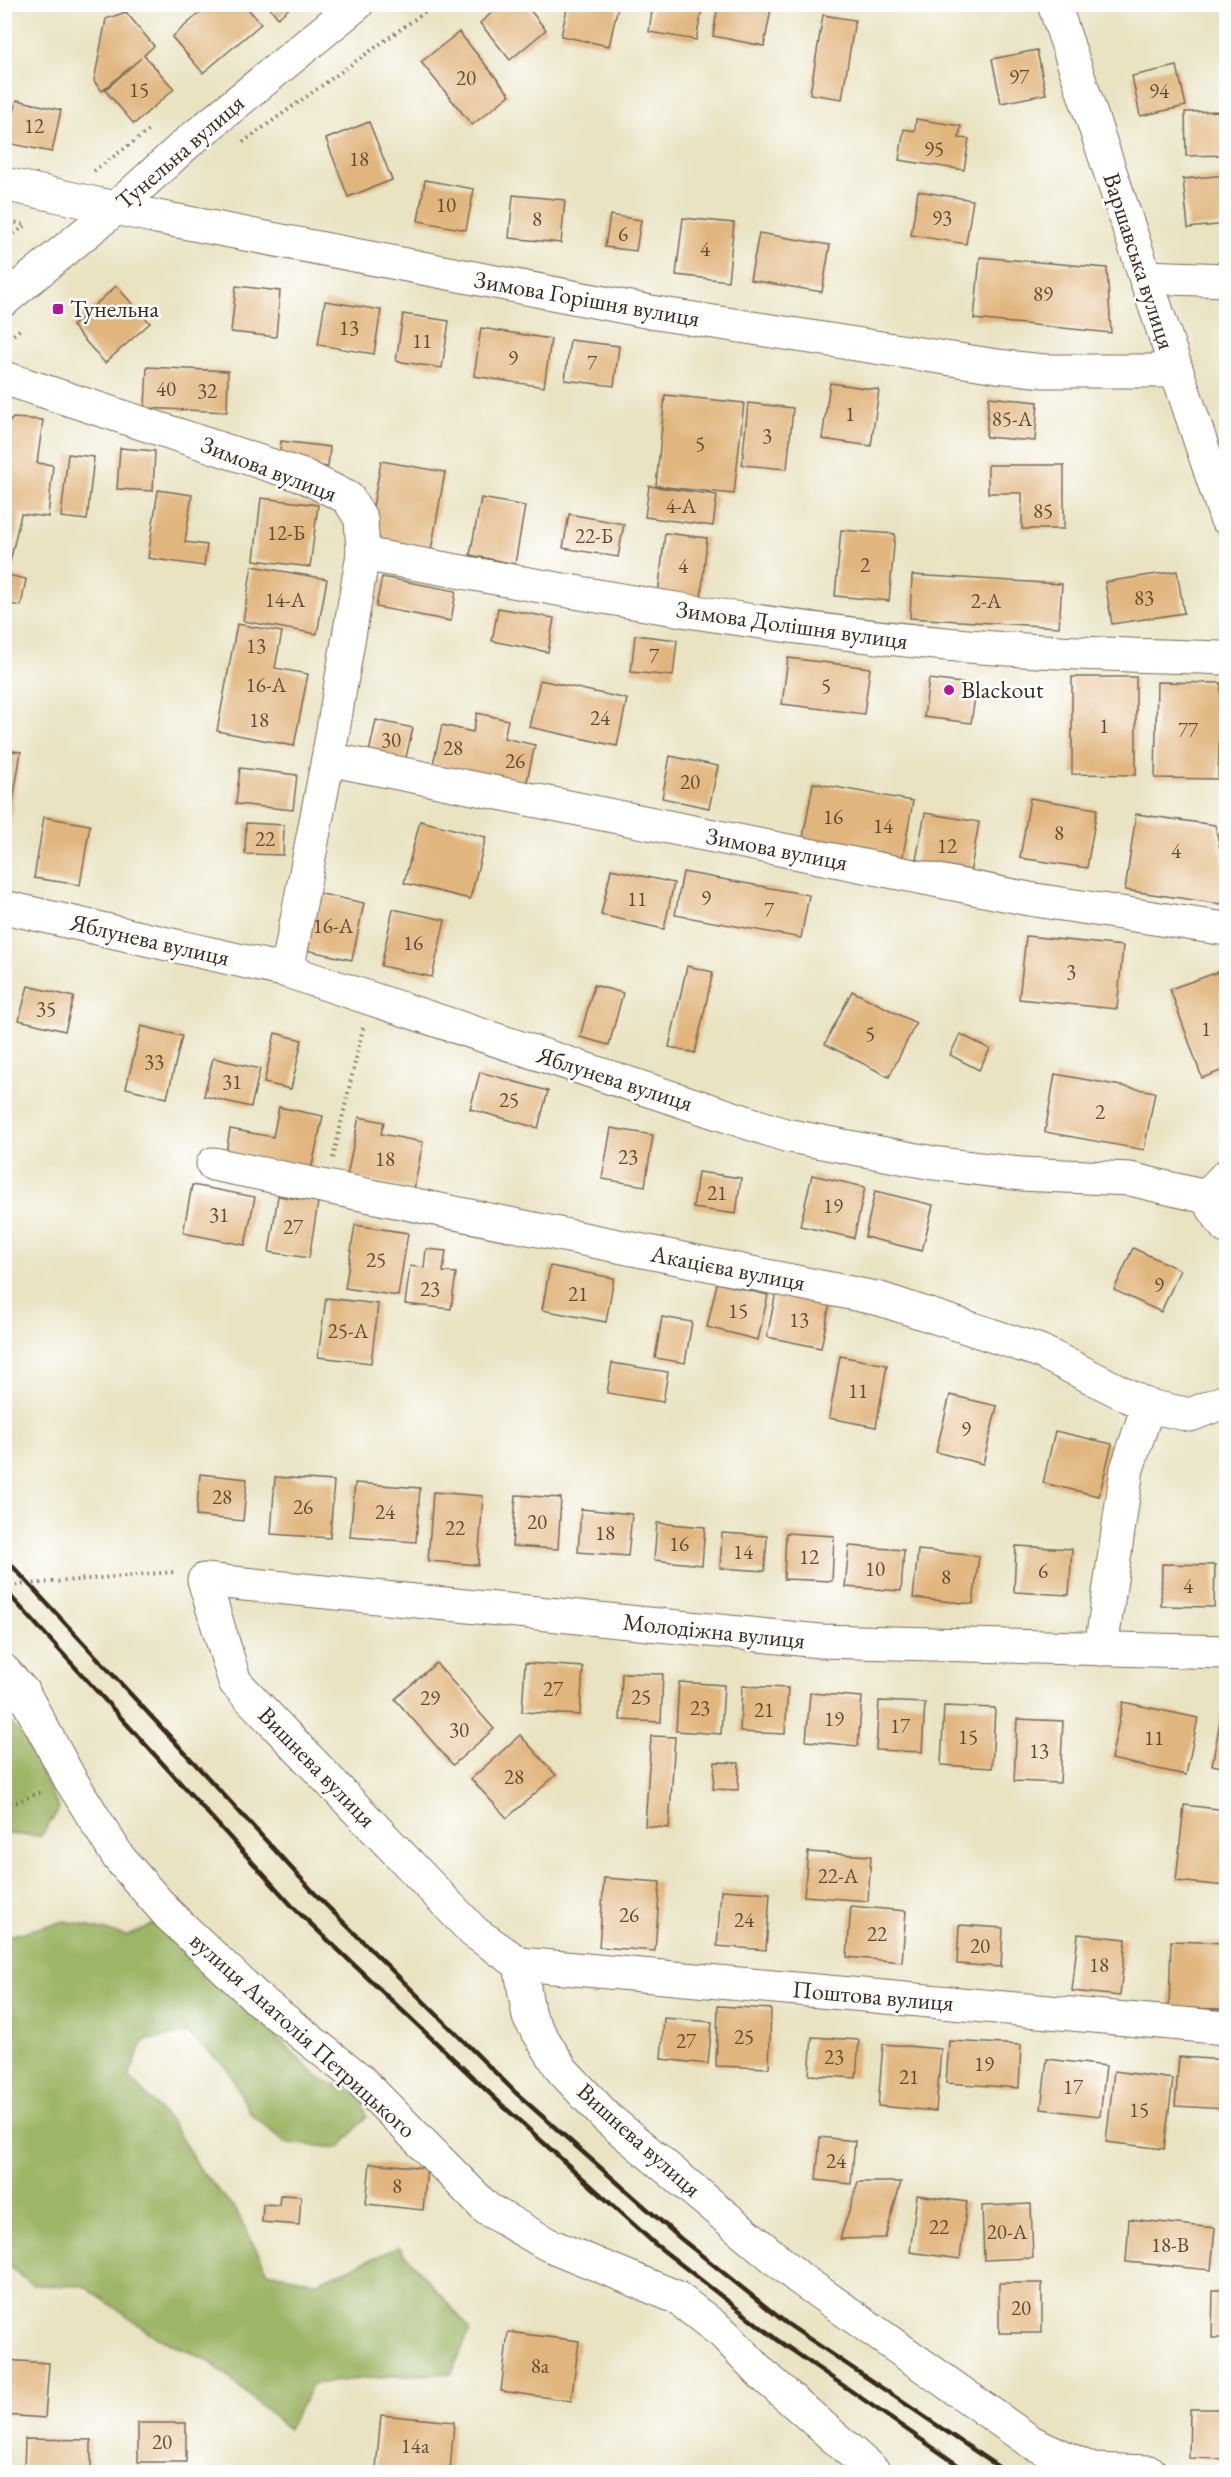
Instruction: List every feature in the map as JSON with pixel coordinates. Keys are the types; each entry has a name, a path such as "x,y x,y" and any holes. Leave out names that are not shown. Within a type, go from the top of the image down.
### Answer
{"street":[{"name":"Тунельна вулиця","path":"4,300 116,208 186,144 357,4"},
{"name":"Варшавська вулиця","path":"1054,4 1227,518"},
{"name":"Зимова Горішня вулиця","path":"4,184 116,208 656,313 954,360 1044,371 1176,371"},
{"path":"1145,277 1227,280"},
{"name":"Зимова вулиця","path":"4,378 306,477 348,498 361,519 363,554 328,759 287,971"},
{"name":"Зимова Долішня вулиця","path":"363,554 632,603 861,635 946,644 1095,654 1227,658"},
{"name":"Зимова вулиця","path":"328,759 1029,899 1227,929"},
{"name":"Яблунева вулиця","path":"4,907 287,971 785,1135 933,1163 1021,1173 1216,1186"},
{"name":"Акацієва вулиця","path":"213,1164 880,1299 1040,1351 1148,1406 1190,1415 1214,1408 1227,1401"},
{"path":"1216,1186 1227,1227"},
{"path":"1101,1649 1126,1469 1148,1406"},
{"name":"Молодіжна вулиця","path":"204,1580 820,1641 1227,1652"},
{"name":"Вишнева вулиця","path":"204,1580 235,1682 474,1932 520,1964 529,2017 562,2070 607,2118 799,2278 1031,2442 1092,2470 1150,2472"},
{"name":"вулиця Анатолія Петрицького","path":"4,1671 23,1692 70,1779 119,1858 168,1914 260,2000 360,2079 487,2209 547,2244 676,2297 724,2334 761,2373 874,2472"},
{"name":"Поштова вулиця","path":"520,1964 1227,2028"}],"path":[{"path":"238,145 436,4"},
{"path":"86,177 161,123"},
{"path":"4,220 26,225 4,242"},
{"path":"326,1186 369,998"},
{"path":"4,1586 170,1571 204,1580"},
{"path":"4,1802 17,1802 70,1779"}],"green space":[{"path":"5,1717 25,1739 59,1809 41,1836 5,1834"},
{"path":"65,1921 127,1936 159,1922 318,2078 358,2093 367,2115 340,2148 285,2143 250,2113 228,2069 187,2033 143,2041 129,2076 173,2125 202,2172 235,2209 268,2272 317,2282 399,2247 470,2329 452,2373 377,2377 313,2384 288,2429 209,2361 156,2337 84,2286 33,2285 5,2263 4,1937"}],"building":[{"path":"210,4 244,4 261,24 203,73 172,37"},
{"path":"267,4 294,4 278,18"},
{"path":"502,4 525,4 546,30 510,60 480,23"},
{"path":"568,4 618,6 609,46 561,36"},
{"path":"653,4 703,4 696,40 649,32"},
{"path":"718,4 772,4 764,46 713,36"},
{"path":"126,12 154,46 144,55 174,89 134,124 105,90 141,58 102,91 94,81 106,19"},
{"path":"823,15 855,20 842,99 810,94"},
{"path":"459,32 510,95 472,125 421,62"},
{"path":"1037,50 1046,94 1001,103 992,59"},
{"path":"1177,66 1186,106 1140,116 1132,76"},
{"path":"17,100 61,110 52,152 7,143"},
{"path":"1226,111 1226,155 1186,156 1185,112"},
{"path":"916,119 961,126 959,138 969,139 964,170 899,160 904,129 915,131"},
{"path":"369,122 392,180 348,197 326,139"},
{"path":"1226,175 1226,224 1188,228 1183,179"},
{"path":"425,180 474,189 466,230 418,221"},
{"path":"918,191 973,200 966,244 911,235"},
{"path":"513,195 565,200 561,243 509,238"},
{"path":"610,215 641,220 636,251 605,247"},
{"path":"683,218 734,223 728,281 676,275"},
{"path":"759,233 830,245 822,292 750,280"},
{"path":"980,257 1107,268 1111,333 974,319"},
{"path":"116,286 150,323 105,363 72,326"},
{"path":"236,286 280,291 276,337 231,332"},
{"path":"325,301 381,310 374,354 318,345"},
{"path":"403,314 449,321 442,368 396,361"},
{"path":"481,328 551,339 544,387 474,376"},
{"path":"570,340 619,346 614,386 565,380"},
{"path":"147,367 228,371 227,412 145,408"},
{"path":"830,383 879,390 871,446 822,439"},
{"path":"665,395 744,403 734,494 656,486"},
{"path":"989,397 1038,402 1035,441 986,437"},
{"path":"748,403 793,408 787,469 742,465"},
{"path":"13,418 43,420 37,463 53,465 48,517 21,514 7,575 26,579 21,606 4,603 4,428"},
{"path":"281,441 330,447 328,467 279,461"},
{"path":"120,448 155,451 153,491 117,489"},
{"path":"68,454 94,457 87,520 61,517"},
{"path":"381,461 445,472 431,551 367,541"},
{"path":"988,465 1064,465 1064,529 1022,529 1022,493 988,493"},
{"path":"649,486 717,495 713,526 645,517"},
{"path":"158,490 192,495 185,542 207,545 204,566 148,558"},
{"path":"261,498 318,505 310,567 254,560"},
{"path":"481,498 525,506 515,564 470,555"},
{"path":"569,514 624,524 618,557 563,548"},
{"path":"841,530 895,534 889,601 835,596"},
{"path":"665,533 707,538 701,599 658,595"},
{"path":"252,566 327,579 317,634 243,621"},
{"path":"1177,571 1184,613 1112,624 1105,582"},
{"path":"912,575 1062,584 1059,627 910,618"},
{"path":"382,577 456,591 451,621 376,607"},
{"path":"498,608 554,618 548,652 492,641"},
{"path":"237,624 282,632 275,668 308,674 294,746 217,731"},
{"path":"635,635 677,640 673,676 631,672"},
{"path":"788,658 870,668 864,714 782,704"},
{"path":"1072,677 1136,677 1136,775 1072,774"},
{"path":"929,679 977,685 971,723 924,717"},
{"path":"540,680 627,699 617,746 529,727"},
{"path":"1157,682 1221,683 1218,779 1155,778"},
{"path":"477,713 508,720 504,738 535,745 526,785 433,764 442,725 473,732"},
{"path":"376,720 413,728 405,761 369,753"},
{"path":"4,750 21,752 10,820 4,819"},
{"path":"670,756 718,766 709,808 662,798"},
{"path":"240,768 297,775 293,810 236,804"},
{"path":"813,783 913,801 902,861 802,843"},
{"path":"1030,798 1097,809 1087,868 1020,858"},
{"path":"925,813 979,822 969,880 914,870"},
{"path":"1136,814 1215,825 1226,876 1226,896 1221,904 1125,890"},
{"path":"44,817 90,825 80,885 34,878"},
{"path":"420,821 486,837 470,899 404,883"},
{"path":"246,823 284,825 283,855 245,854"},
{"path":"611,869 674,883 664,929 601,915"},
{"path":"683,872 809,895 801,938 675,915"},
{"path":"313,892 364,903 352,960 301,949"},
{"path":"393,909 445,920 432,977 381,966"},
{"path":"1026,936 1123,946 1117,1009 1019,999"},
{"path":"687,966 713,972 695,1053 669,1047"},
{"path":"1224,970 1226,977 1226,1069 1202,1078 1170,989"},
{"path":"594,985 623,993 609,1045 580,1037"},
{"path":"28,986 74,997 65,1031 19,1020"},
{"path":"852,991 916,1023 889,1077 825,1044"},
{"path":"141,1026 182,1036 167,1098 126,1088"},
{"path":"275,1033 302,1040 291,1089 264,1083"},
{"path":"960,1034 990,1049 979,1070 950,1055"},
{"path":"213,1058 260,1069 251,1107 204,1096"},
{"path":"480,1072 548,1091 538,1128 470,1109"},
{"path":"1055,1074 1155,1092 1144,1150 1045,1132"},
{"path":"279,1107 323,1116 311,1170 226,1153 230,1129 273,1137"},
{"path":"359,1117 384,1122 381,1134 423,1142 414,1189 347,1176"},
{"path":"611,1128 653,1135 645,1186 602,1179"},
{"path":"698,1172 741,1178 736,1214 693,1208"},
{"path":"812,1175 865,1187 854,1238 800,1226"},
{"path":"192,1185 255,1197 245,1245 183,1233"},
{"path":"875,1191 933,1205 922,1251 865,1237"},
{"path":"278,1196 318,1202 309,1258 269,1252"},
{"path":"355,1225 408,1233 398,1296 345,1288"},
{"path":"1133,1248 1180,1270 1161,1312 1114,1290"},
{"path":"426,1249 446,1251 443,1272 456,1273 451,1309 405,1304 410,1266 424,1268"},
{"path":"550,1266 614,1278 606,1322 542,1310"},
{"path":"717,1283 768,1295 758,1340 707,1327"},
{"path":"776,1292 830,1303 821,1348 767,1337"},
{"path":"326,1298 378,1304 371,1363 318,1357"},
{"path":"662,1317 692,1322 685,1363 655,1358"},
{"path":"840,1356 887,1365 876,1427 829,1418"},
{"path":"612,1363 668,1372 663,1402 607,1393"},
{"path":"950,1395 997,1406 983,1464 936,1452"},
{"path":"1055,1431 1112,1444 1099,1496 1043,1483"},
{"path":"200,1474 247,1479 243,1521 196,1516"},
{"path":"275,1477 334,1481 330,1538 271,1534"},
{"path":"355,1483 420,1488 416,1542 350,1537"},
{"path":"433,1492 483,1496 478,1565 428,1561"},
{"path":"516,1495 561,1498 558,1549 512,1546"},
{"path":"581,1509 632,1514 628,1556 578,1552"},
{"path":"657,1523 705,1527 702,1565 654,1560"},
{"path":"722,1533 767,1536 765,1571 720,1568"},
{"path":"786,1533 834,1536 832,1581 784,1579"},
{"path":"849,1546 904,1550 901,1591 845,1587"},
{"path":"1016,1546 1072,1549 1069,1595 1014,1592"},
{"path":"918,1550 979,1556 973,1604 913,1598"},
{"path":"1162,1564 1215,1565 1214,1607 1161,1606"},
{"path":"436,1663 494,1729 453,1765 395,1699"},
{"path":"525,1663 583,1667 580,1715 522,1712"},
{"path":"622,1673 663,1674 661,1722 620,1720"},
{"path":"679,1682 724,1685 721,1734 676,1731"},
{"path":"742,1686 788,1688 785,1734 740,1732"},
{"path":"810,1693 862,1697 858,1746 806,1741"},
{"path":"879,1701 925,1703 922,1752 876,1750"},
{"path":"1123,1702 1198,1718 1186,1775 1111,1759"},
{"path":"944,1706 995,1708 992,1768 941,1765"},
{"path":"1222,1711 1226,1712 1226,1768 1212,1765"},
{"path":"1017,1719 1063,1721 1060,1783 1014,1781"},
{"path":"520,1735 556,1775 507,1818 471,1779"},
{"path":"651,1736 675,1737 669,1828 645,1826"},
{"path":"715,1762 739,1763 738,1790 713,1789"},
{"path":"1184,1805 1226,1810 1226,1886 1176,1881"},
{"path":"808,1852 871,1856 868,1901 804,1896"},
{"path":"604,1878 660,1882 655,1951 599,1947"},
{"path":"721,1890 770,1893 766,1950 717,1946"},
{"path":"851,1906 906,1911 902,1962 847,1957"},
{"path":"959,1925 1003,1928 1001,1967 957,1964"},
{"path":"1078,1934 1126,1939 1120,1996 1072,1991"},
{"path":"1171,1941 1226,1943 1226,2009 1169,2008"},
{"path":"718,2006 771,2009 769,2068 716,2066"},
{"path":"664,2018 712,2022 708,2064 661,2059"},
{"path":"812,2037 859,2040 856,2078 809,2075"},
{"path":"949,2041 1021,2045 1019,2088 946,2083"},
{"path":"883,2044 941,2049 936,2111 878,2106"},
{"path":"1179,2057 1226,2060 1226,2109 1175,2106"},
{"path":"1047,2059 1106,2066 1100,2116 1041,2109"},
{"path":"1114,2071 1173,2079 1164,2149 1106,2142"},
{"path":"820,2137 855,2141 851,2184 816,2180"},
{"path":"370,2163 427,2168 423,2210 366,2204"},
{"path":"858,2182 901,2182 885,2238 840,2239"},
{"path":"280,2195 301,2196 299,2225 262,2222 263,2204 279,2205"},
{"path":"917,2195 967,2202 960,2259 910,2252"},
{"path":"1031,2204 1033,2258 984,2260 982,2206"},
{"path":"1129,2219 1215,2228 1211,2270 1126,2262"},
{"path":"999,2283 1042,2283 1042,2333 999,2333"},
{"path":"1213,2290 1226,2290 1226,2338 1212,2338"},
{"path":"508,2332 579,2341 571,2401 501,2391"},
{"path":"4,2360 49,2363 45,2418 4,2415"},
{"path":"1190,2409 1226,2409 1226,2459 1189,2458"},
{"path":"381,2415 454,2422 450,2472 376,2469"},
{"path":"138,2423 186,2423 186,2462 138,2462"},
{"path":"25,2439 91,2440 91,2472 24,2472"}],"railway":[{"path":"4,1557 319,1898 516,2093 680,2238 786,2323 1006,2472"},
{"path":"4,1589 293,1907 503,2106 655,2244 776,2339 968,2472"}],"place":[{"name":"Тунельна","path":"58,309"},
{"name":"Blackout","path":"949,690"}]}
